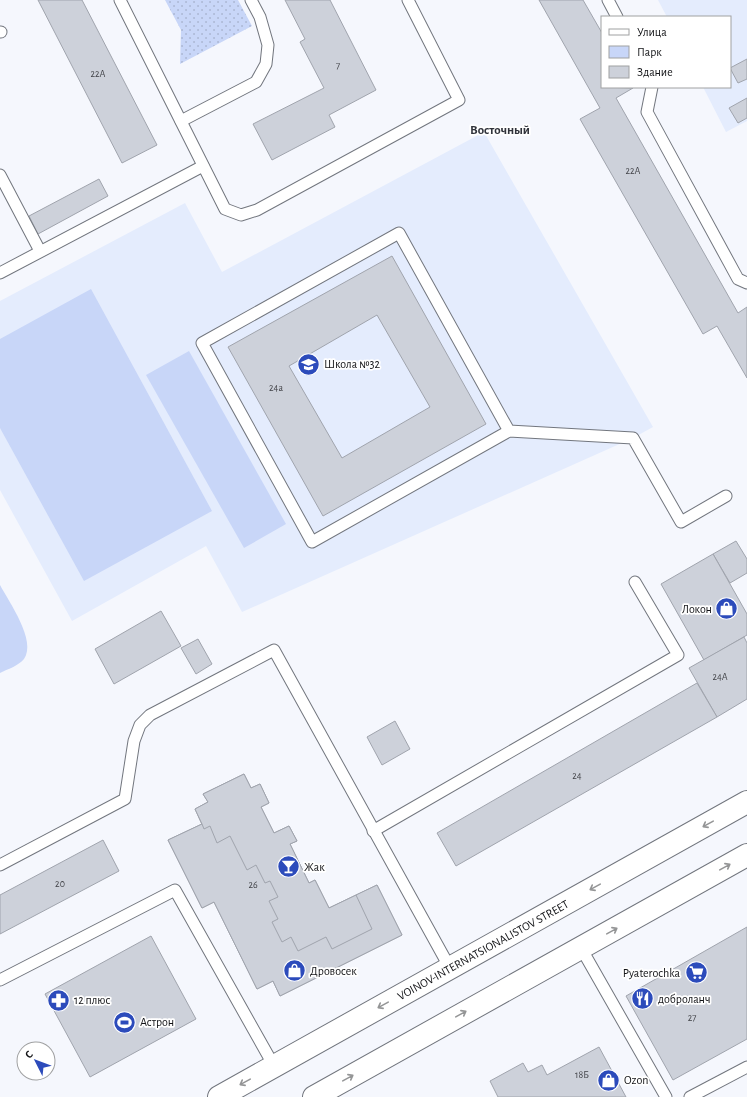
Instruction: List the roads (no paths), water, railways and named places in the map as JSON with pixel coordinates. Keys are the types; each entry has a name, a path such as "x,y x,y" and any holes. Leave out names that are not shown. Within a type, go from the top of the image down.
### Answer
{"main road":[{"name":"VOINOV-INTERNATSIONALISTOV STREET","path":"219,1097 747,802"},
{"path":"314,1097 747,855"}],"lane":[{"path":"120,0 224,209 241,215 263,207 459,100 408,0"},
{"path":"180,121 256,82 266,64 268,45 260,17 251,0"},
{"path":"608,0 616,16"},
{"path":"652,88 647,112 738,279 747,283"},
{"path":"0,273 203,166"},
{"path":"0,176 40,251"},
{"path":"509,431 398,233 202,343 312,542 509,431 633,438 681,522 726,496"},
{"path":"373,831 678,655 635,582"},
{"path":"0,865 125,799 134,741 140,726 150,715 274,650 450,968"},
{"path":"0,980 175,890 274,1066"},
{"path":"581,948 666,1097"},
{"path":"690,1097 747,1067"}],"place":[{"name":"Школа №32","path":"309,364"},
{"name":"Локон","path":"727,609"},
{"name":"Жак","path":"288,867"},
{"name":"Дровосек","path":"295,971"},
{"name":"Pyaterochka","path":"696,973"},
{"name":"доброланч","path":"643,999"},
{"name":"12 плюс","path":"59,1000"},
{"name":"Астрон","path":"125,1022"},
{"name":"Ozon","path":"609,1080"}],"district":[{"name":"Восточный","path":"500,129"}]}
